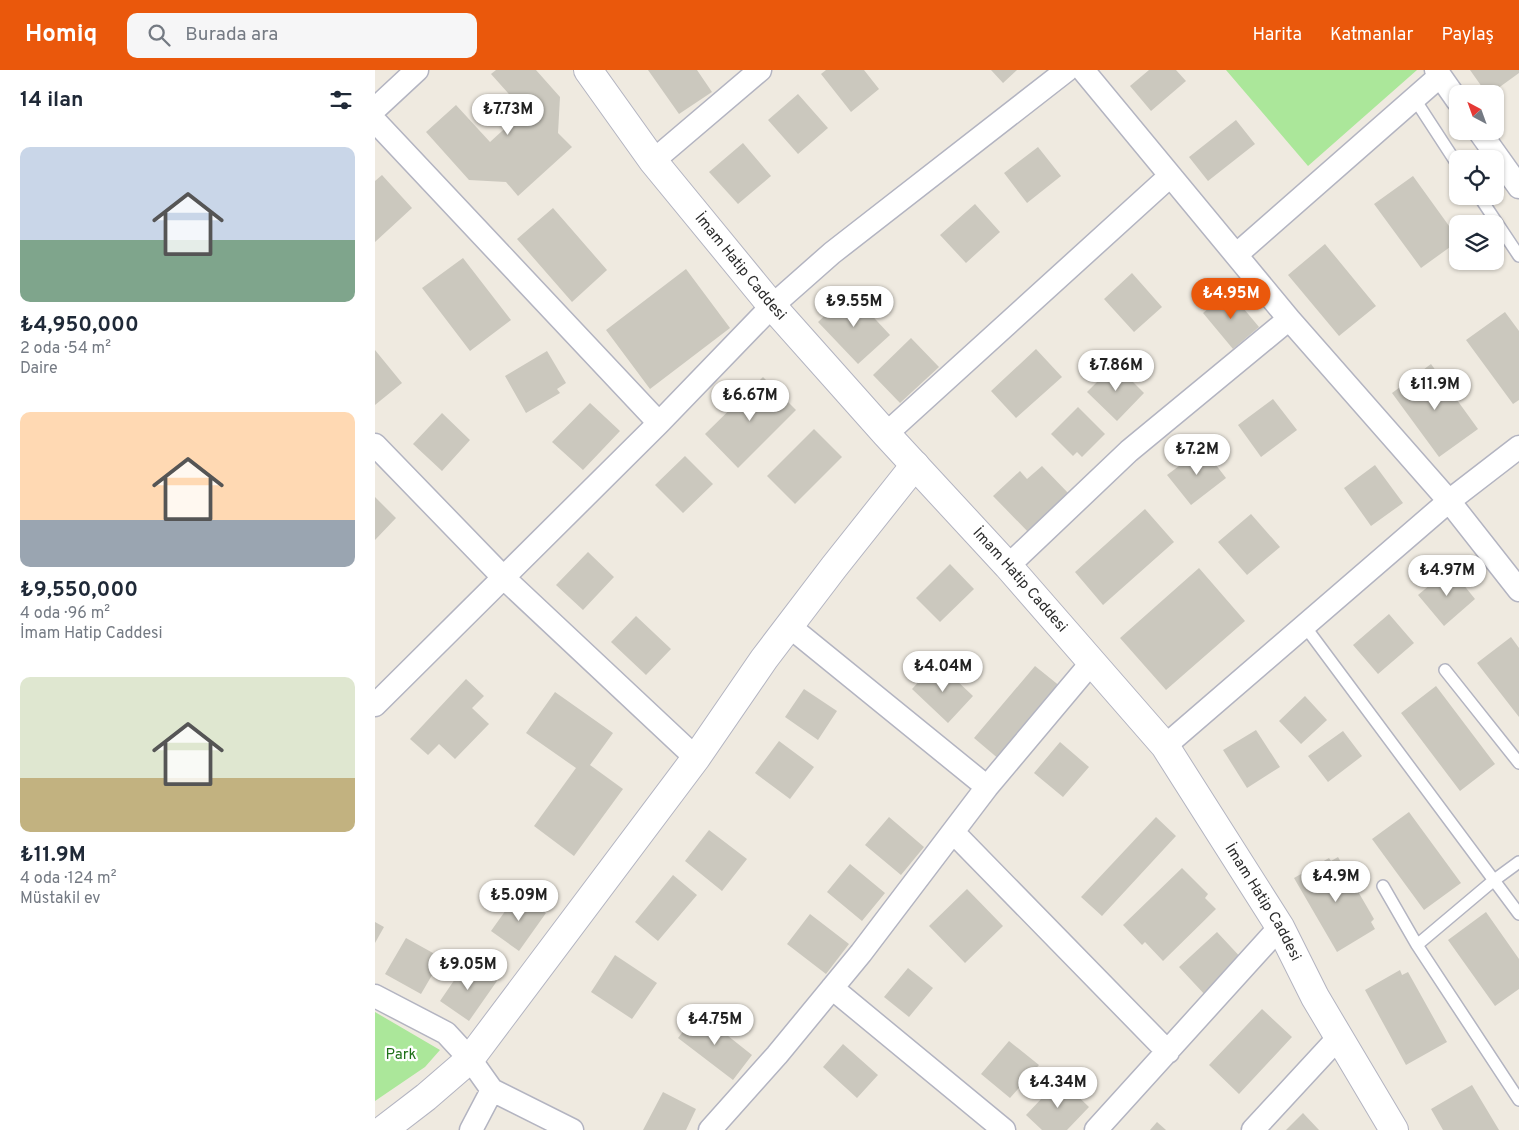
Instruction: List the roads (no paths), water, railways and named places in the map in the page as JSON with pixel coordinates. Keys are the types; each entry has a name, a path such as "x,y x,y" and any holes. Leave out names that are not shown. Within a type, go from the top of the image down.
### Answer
{"street":[{"path":"375,109 417,70"},
{"name":"İmam Hatip Caddesi","path":"588,70 653,161 772,306 886,434 1008,566 1165,746 1281,927 1315,997 1394,1130"},
{"path":"653,161 760,70"},
{"path":"375,705 659,424 772,306 832,253 1067,70"},
{"path":"1083,70 1289,319 1449,501 1519,590"},
{"path":"1236,255 1414,98 1438,73 1449,89"},
{"path":"375,121 659,424"},
{"path":"1485,140 1519,187"},
{"path":"886,434 1170,176"},
{"path":"1008,566 1129,451 1289,319"},
{"path":"375,445 504,578 696,758"},
{"path":"1165,746 1449,501 1519,447"},
{"path":"383,1130 426,1097 470,1059 696,758 764,659 915,465"},
{"path":"789,626 987,788"},
{"path":"711,1130 777,1055 861,953 987,788 1092,662"},
{"path":"953,832 1168,1052"},
{"path":"1096,1130 1281,927"},
{"path":"832,988 1004,1130"},
{"path":"375,996 446,1034 470,1059 492,1090 572,1130"},
{"path":"1253,1130 1339,1037"},
{"path":"471,1130 492,1090"}],"lane":[{"path":"1414,98 1449,152"},
{"path":"1485,205 1519,256"},
{"path":"1304,625 1519,914"},
{"path":"1445,670 1519,763"},
{"path":"1417,945 1493,881 1519,862"},
{"path":"1383,886 1417,945 1519,1100"}],"park label":[{"name":"Park","path":"401,1055"}]}
